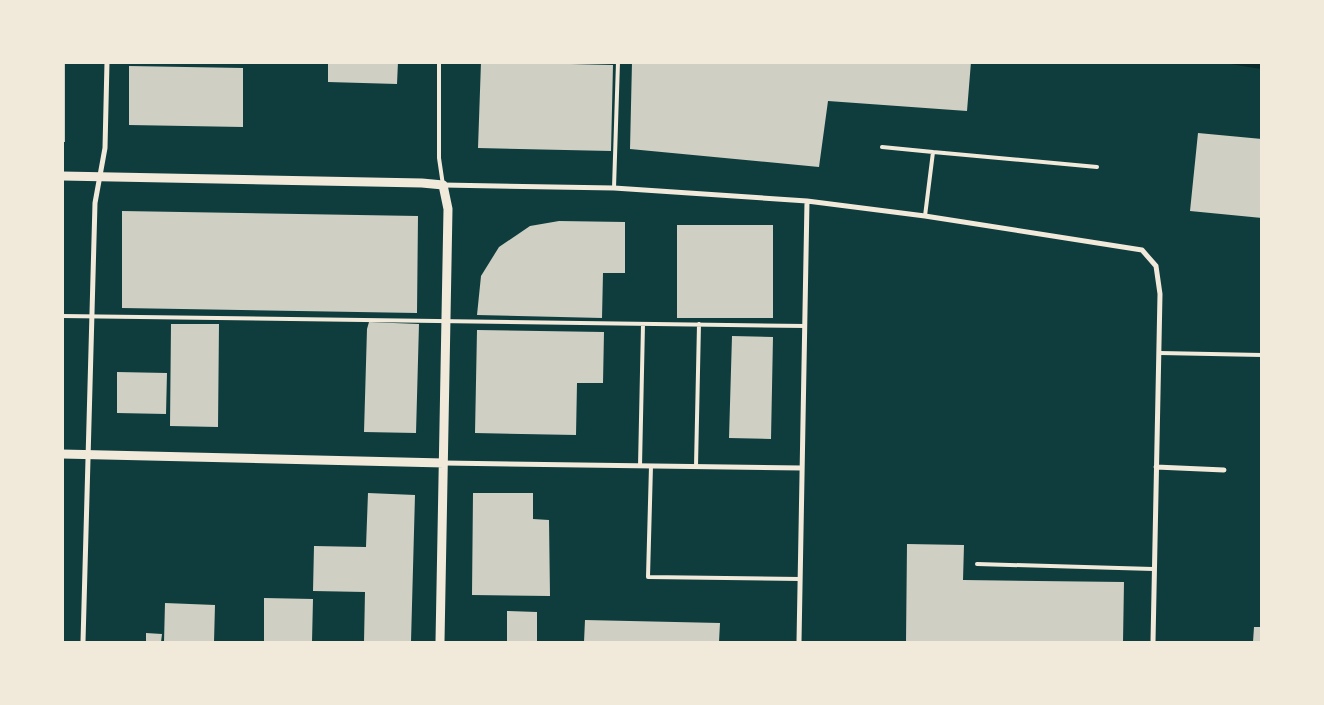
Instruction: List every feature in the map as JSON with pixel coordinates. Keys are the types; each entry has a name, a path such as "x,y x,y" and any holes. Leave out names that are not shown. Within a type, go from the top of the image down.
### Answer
{"street":[{"path":"83,642 95,203 105,148 107,62"},
{"path":"62,176 422,182 443,185 614,188 807,201 925,216 1122,245 1142,250 1156,266 1160,294 1153,642"},
{"path":"440,642 448,209 443,185"},
{"path":"799,642 807,201"},
{"path":"62,454 444,463 802,468"},
{"path":"1156,467 1224,470"}],"lane":[{"path":"439,62 439,158 443,185"},
{"path":"614,188 620,80 618,62"},
{"path":"882,147 1097,167"},
{"path":"925,216 932,152"},
{"path":"62,316 805,326"},
{"path":"640,466 643,324"},
{"path":"696,466 699,324"},
{"path":"1160,353 1262,355"},
{"path":"651,466 648,577 800,579"},
{"path":"977,564 1154,569"}],"water":[{"path":"1224,63 1261,63 1261,69"}],"building":[{"path":"62,62 65,62 65,142 62,142"},
{"path":"328,62 398,62 397,84 328,82"},
{"path":"481,62 613,65 611,151 478,148"},
{"path":"632,62 971,62 967,111 828,101 819,167 630,149"},
{"path":"129,66 243,68 243,127 129,125"},
{"path":"1198,133 1262,139 1262,218 1190,211"},
{"path":"122,211 418,216 417,313 122,308"},
{"path":"559,221 625,222 625,273 603,273 602,318 477,315 481,276 499,247 530,226"},
{"path":"677,225 773,225 773,318 677,318"},
{"path":"369,322 419,324 416,433 364,432 367,329"},
{"path":"171,324 219,324 218,427 170,426"},
{"path":"477,330 604,332 603,383 577,383 576,435 475,433"},
{"path":"732,336 773,337 771,439 729,438"},
{"path":"117,372 167,373 166,414 117,413"},
{"path":"368,493 415,495 411,642 364,642 365,592 313,591 314,546 366,547"},
{"path":"473,493 533,493 533,519 549,520 550,596 472,595"},
{"path":"907,544 964,545 963,580 1124,582 1123,642 906,642"},
{"path":"264,598 313,599 312,642 264,642"},
{"path":"165,603 215,605 214,642 164,642"},
{"path":"507,611 537,612 537,642 507,642"},
{"path":"585,620 720,623 719,642 584,642"},
{"path":"1254,627 1262,627 1262,642 1253,642"},
{"path":"146,633 162,634 161,642 146,642"}]}
